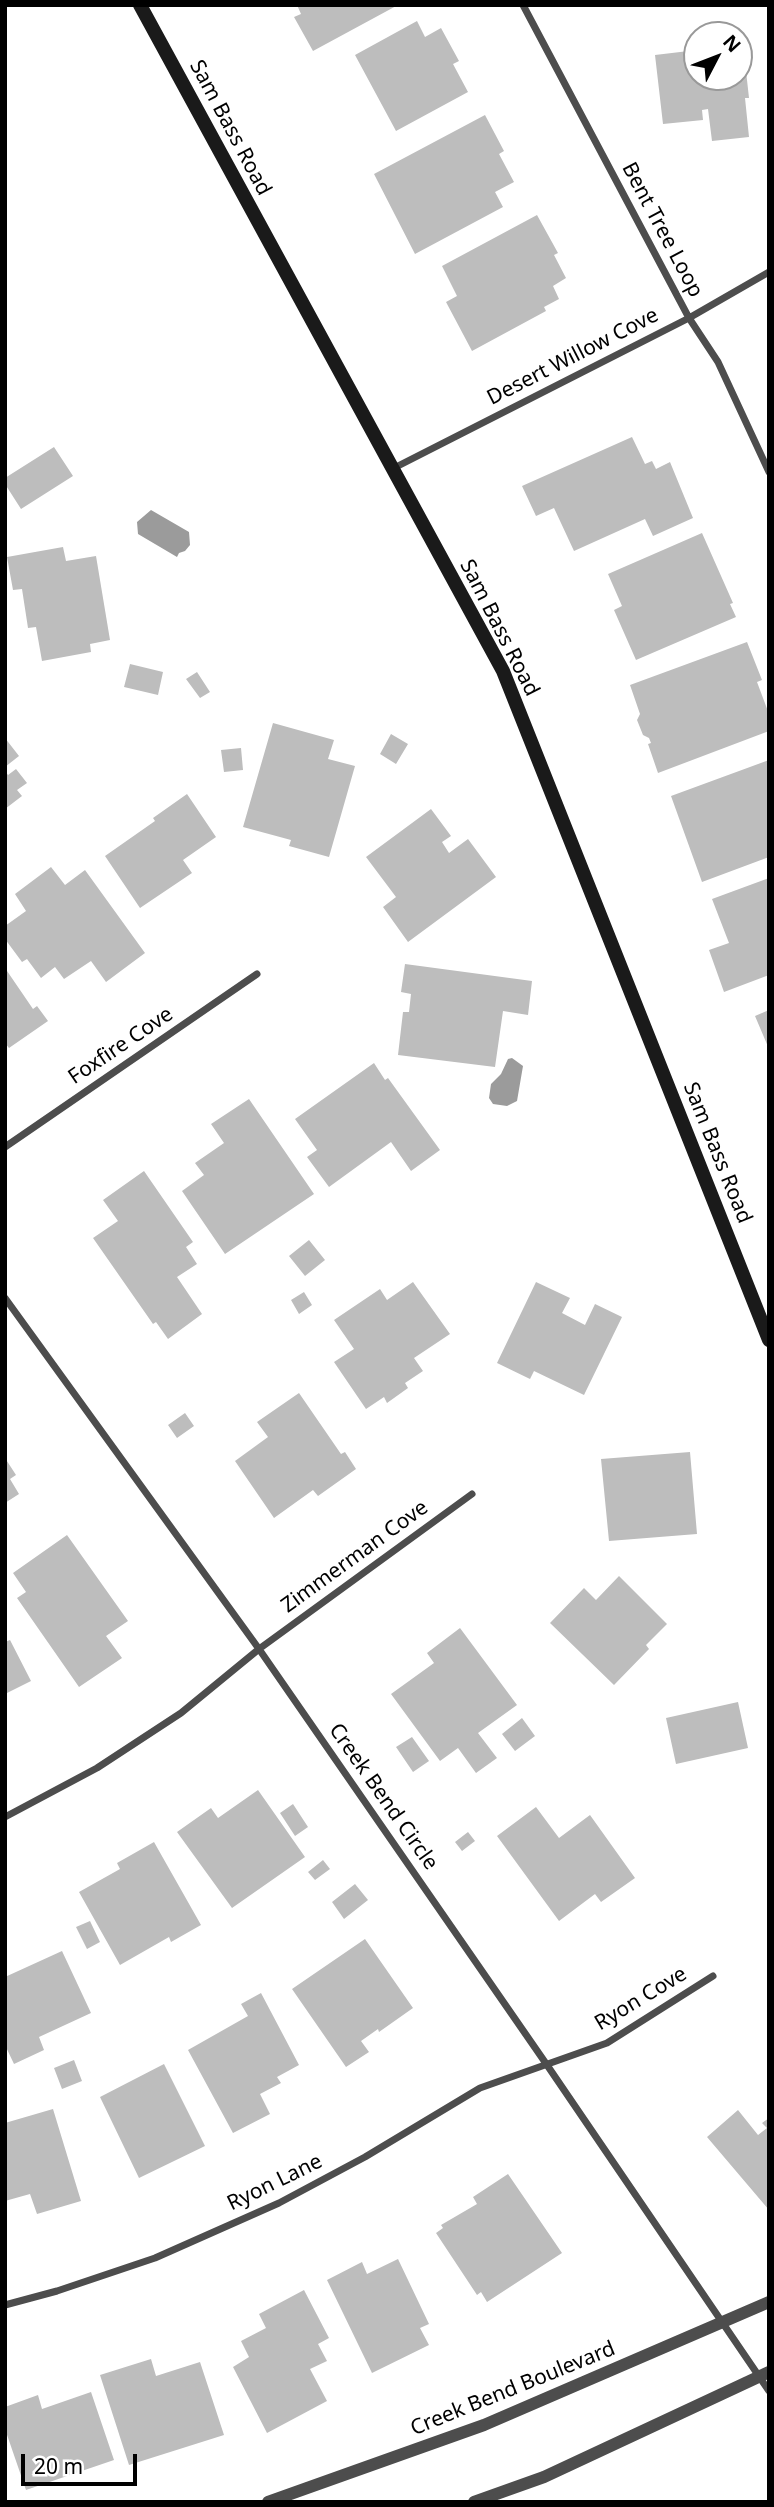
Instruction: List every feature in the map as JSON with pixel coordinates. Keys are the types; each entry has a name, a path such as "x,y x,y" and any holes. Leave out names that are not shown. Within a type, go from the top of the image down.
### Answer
{"main road":[{"name":"Sam Bass Road","path":"140,5 391,470 503,671 769,1340"}],"street":[{"name":"Bent Tree Loop","path":"523,5 689,318 718,362 769,471"},
{"name":"Desert Willow Cove","path":"391,470 689,318 769,272"},
{"name":"Foxfire Cove","path":"5,1147 257,974"},
{"name":"Creek Bend Circle","path":"5,1298 259,1648 723,2322 764,2374 769,2391"},
{"name":"Zimmerman Cove","path":"5,1817 97,1768 181,1713 259,1648 472,1494"},
{"name":"Ryon Cove","path":"547,2064 607,2043 713,1976"},
{"name":"Ryon Lane","path":"5,2305 57,2291 155,2258 279,2203 365,2157 480,2088 547,2064"},
{"name":"Creek Bend Boulevard","path":"268,2502 484,2425 769,2302"},
{"path":"474,2502 544,2477 764,2374"}],"shaded area":[{"path":"151,510 189,532 190,545 177,557 138,534 137,522"},
{"path":"512,1058 523,1066 517,1101 507,1106 493,1104 489,1098 491,1084 501,1074 508,1059"}],"building":[{"path":"297,5 398,5 313,51 294,17 301,14"},
{"path":"417,21 425,37 441,28 459,61 453,64 468,92 396,131 355,55"},
{"path":"683,52 683,91 748,91 749,98 745,98 749,137 712,141 708,109 702,110 703,120 663,124 655,55"},
{"path":"485,115 504,151 499,154 514,182 495,192 503,207 415,254 374,174"},
{"path":"537,215 558,253 554,255 566,278 553,286 559,299 544,307 546,311 472,351 446,302 457,296 442,266"},
{"path":"632,437 645,464 652,461 656,469 670,462 693,518 653,536 645,519 574,551 554,508 536,516 522,486"},
{"path":"54,447 73,476 21,509 5,484 5,478"},
{"path":"702,533 733,603 730,604 736,617 636,660 614,610 622,606 608,574"},
{"path":"63,547 66,561 96,556 110,640 90,644 91,652 42,661 36,627 28,628 22,589 13,590 7,557"},
{"path":"747,642 762,680 757,682 769,714 769,731 658,773 648,744 651,743 649,738 643,735 637,720 640,714 630,685"},
{"path":"130,664 163,672 158,695 124,687"},
{"path":"197,672 210,692 200,698 186,679"},
{"path":"273,723 334,740 328,759 355,766 329,857 289,846 291,840 243,827"},
{"path":"391,734 408,744 396,764 380,754"},
{"path":"5,738 19,756 5,767"},
{"path":"241,748 243,770 224,772 221,750"},
{"path":"769,760 769,857 702,882 671,796"},
{"path":"16,769 27,783 17,790 22,796 5,809 5,771 8,775"},
{"path":"187,794 216,837 183,860 192,873 140,908 105,856 155,821 153,818"},
{"path":"431,809 451,836 442,842 449,853 468,839 496,877 408,942 383,907 396,897 366,857"},
{"path":"51,867 65,885 85,870 145,953 106,982 91,961 64,979 55,967 41,978 27,959 22,962 5,939 5,926 26,911 15,894"},
{"path":"769,878 769,975 724,992 709,950 729,943 712,899"},
{"path":"405,964 532,981 528,1015 503,1011 495,1067 398,1055 403,1012 409,1012 411,994 401,992"},
{"path":"5,968 33,1009 37,1006 48,1021 9,1048 5,1043"},
{"path":"769,1010 769,1049 755,1016"},
{"path":"374,1063 440,1150 411,1171 391,1142 329,1187 307,1157 317,1150 295,1119"},
{"path":"249,1099 314,1194 225,1254 182,1191 204,1175 195,1163 224,1143 211,1124"},
{"path":"144,1171 193,1242 186,1247 197,1264 177,1277 202,1314 168,1339 156,1322 153,1324 93,1238 118,1221 103,1200"},
{"path":"309,1240 325,1260 305,1276 289,1256"},
{"path":"413,1282 450,1334 414,1358 423,1371 405,1383 408,1388 387,1403 384,1397 366,1409 334,1362 354,1349 334,1320 380,1289 387,1300"},
{"path":"536,1282 570,1298 562,1313 585,1325 595,1304 622,1317 584,1395 534,1371 530,1379 497,1363"},
{"path":"304,1292 312,1305 299,1314 291,1300"},
{"path":"299,1393 341,1454 345,1452 356,1469 318,1496 313,1490 274,1518 235,1461 268,1437 257,1422"},
{"path":"185,1413 194,1426 177,1438 168,1425"},
{"path":"690,1452 697,1534 609,1541 601,1459"},
{"path":"5,1458 16,1475 10,1479 19,1494 5,1503"},
{"path":"67,1535 128,1621 106,1636 122,1658 79,1687 17,1598 26,1592 13,1573"},
{"path":"619,1576 667,1624 646,1645 649,1649 614,1685 550,1623 584,1588 596,1600"},
{"path":"460,1628 517,1705 478,1733 497,1758 476,1773 458,1748 440,1761 391,1694 434,1663 427,1653"},
{"path":"10,1640 31,1681 5,1694 5,1642"},
{"path":"738,1702 748,1748 676,1764 666,1718"},
{"path":"522,1718 535,1736 515,1751 502,1734"},
{"path":"412,1737 429,1761 413,1772 396,1747"},
{"path":"258,1790 305,1857 232,1908 177,1832 211,1808 218,1818"},
{"path":"293,1804 308,1827 295,1836 280,1813"},
{"path":"536,1807 559,1838 590,1815 635,1878 601,1902 595,1894 559,1921 497,1836"},
{"path":"468,1832 475,1841 462,1851 455,1842"},
{"path":"154,1842 201,1925 171,1942 169,1937 120,1965 79,1892 120,1869 117,1863"},
{"path":"323,1860 330,1869 315,1880 308,1872"},
{"path":"355,1884 368,1900 344,1919 332,1902"},
{"path":"90,1921 100,1942 87,1949 76,1927"},
{"path":"365,1939 413,2008 361,2041 369,2052 346,2067 292,1989"},
{"path":"62,1951 91,2013 39,2037 44,2050 14,2064 5,2045 5,1977"},
{"path":"261,1993 299,2065 277,2077 281,2083 260,2094 270,2114 233,2133 188,2050 248,2016 241,2004"},
{"path":"74,2060 82,2081 62,2089 54,2068"},
{"path":"164,2064 205,2146 139,2178 100,2097"},
{"path":"53,2109 81,2201 37,2214 30,2194 5,2201 5,2123"},
{"path":"738,2110 758,2135 767,2128 762,2123 769,2118 769,2210 707,2137"},
{"path":"508,2174 562,2253 487,2302 481,2292 477,2295 436,2233 443,2228 441,2225 477,2204 473,2197"},
{"path":"398,2259 429,2324 420,2328 429,2345 372,2373 327,2280 362,2262 367,2274"},
{"path":"304,2290 329,2338 318,2344 327,2361 310,2369 327,2401 267,2433 233,2367 249,2357 241,2341 266,2328 259,2314"},
{"path":"151,2359 156,2376 200,2362 224,2435 129,2465 100,2375"},
{"path":"91,2392 114,2460 26,2490 5,2429 5,2407 38,2395 42,2409"}]}
